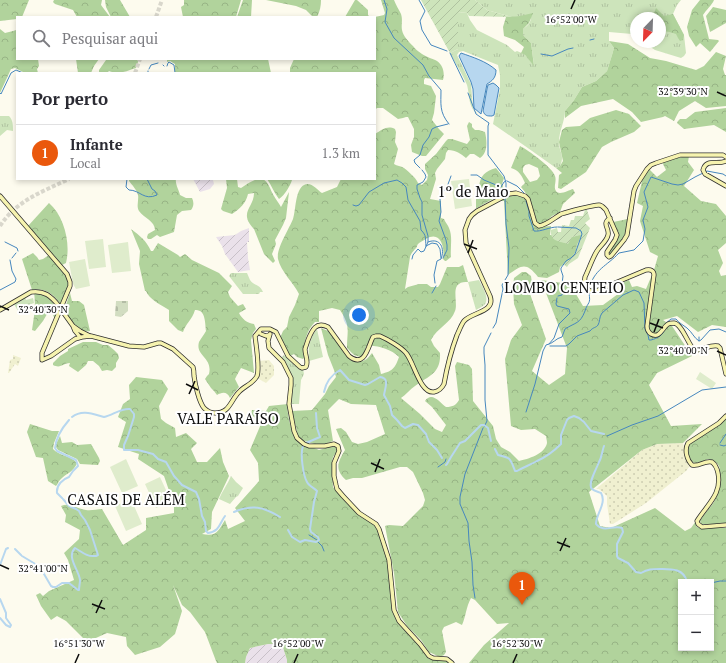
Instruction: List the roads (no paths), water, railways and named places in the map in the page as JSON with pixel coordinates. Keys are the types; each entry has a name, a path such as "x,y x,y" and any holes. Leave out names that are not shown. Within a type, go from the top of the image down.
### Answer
{"main road":[{"path":"452,663 447,659 433,658 429,656 397,618 394,610 389,560 379,529 374,522 359,513 338,489 335,481 334,465 339,447 334,444 325,446 309,446 304,444 296,436 289,404 291,378 283,362 270,350 265,334 261,329 268,329 276,332 288,356 300,367 304,368 307,364 305,349 307,343 313,330 318,326 324,325 328,327 349,356 356,360 364,356 373,337 380,336 406,353 425,389 432,392 438,390 443,386 450,356 463,323 468,318 487,308 492,300 466,243 465,233 469,219 472,215 509,194 516,193 525,196 528,199 535,223 539,226 543,226 563,214 598,205 604,208 617,235 607,252 607,255 611,256 614,254 627,234 635,189 649,168 656,163 680,155 726,156"},
{"path":"726,162 710,163 704,168 704,173 726,186"},
{"path":"0,196 67,274 70,282 70,286 42,353 42,360 55,353 71,341 78,331"},
{"path":"610,218 606,223 608,237 598,251 585,277 585,286 589,290 599,290 646,270 651,270 654,275 647,326 648,332 652,335 657,335 661,333 668,324 675,323 679,325 694,350 698,351 714,345 720,348 726,374"},
{"path":"0,310 31,292 43,292 49,295 59,306 78,331 129,346 144,347 158,343 168,346 193,367 201,404 206,410 215,413 224,411 239,392 255,379 258,370 257,336 275,334 278,336"},
{"path":"265,334 270,331 268,329"},
{"path":"78,331 80,338"},
{"path":"71,341 91,336"},
{"path":"726,416 722,421 688,443 686,447 688,459 692,465 696,466 706,462 712,462 716,465 718,476 719,486 716,494 697,520 698,524 702,527 726,525"}],"water":[{"path":"461,53 483,62 496,70 493,79 487,84 481,114 474,108 473,89 459,56"},
{"path":"493,83 499,88 494,115 487,116 483,111 488,85"}],"waterway":[{"path":"384,0 387,9 385,22 394,38 423,65 429,76 441,90 442,112 449,124"},
{"path":"419,0 425,11 420,21 422,30 431,45 447,51"},
{"path":"590,40 594,39"},
{"path":"541,54 552,56 573,48"},
{"path":"450,53 464,82"},
{"path":"167,66 169,62 174,65 175,72"},
{"path":"149,69 151,65 158,63"},
{"path":"0,93 1,94 11,73 16,70 21,72"},
{"path":"468,93 476,114 489,123 488,155 504,176 506,191"},
{"path":"420,168 414,160 420,155 423,145 429,137 432,129 448,124"},
{"path":"412,259 413,255 418,249 421,252 424,251 428,242 428,236 422,215 422,202 417,189 417,185 423,182 426,177 422,170"},
{"path":"589,289 591,282 601,268 619,253 634,250 643,241 645,229 643,220 648,207 644,192 651,177 678,185 683,184 707,171 726,176"},
{"path":"471,175 477,175 484,180 501,187 506,181"},
{"path":"443,258 447,250 447,245 439,221 441,212 440,199 451,176"},
{"path":"127,180 126,187 129,190 133,190 145,196 153,197 157,195 148,180"},
{"path":"353,205 359,205 369,192 384,183 397,180 406,187 408,200 420,221 421,230 425,236 426,246"},
{"path":"507,181 517,186 524,193"},
{"path":"493,328 496,323 503,289 502,285 508,275 509,248 505,197"},
{"path":"526,201 534,231 557,227"},
{"path":"558,227 576,228 581,231 582,234 575,254 566,261 561,268 563,276 563,291 562,295 558,296"},
{"path":"428,242 436,241 442,248 441,259 437,261 434,275 435,283"},
{"path":"5,242 17,248 18,251"},
{"path":"426,246 432,243 437,244 440,249 441,258"},
{"path":"12,258 16,253"},
{"path":"0,290 15,282 16,279 12,271 10,260"},
{"path":"432,293 436,286"},
{"path":"550,346 566,346 577,336 590,331 598,325 602,313 623,295 634,290 639,292 644,303 645,329 649,340 660,336 665,329"},
{"path":"526,412 546,345 562,337 565,329 581,318 589,301 589,293"},
{"path":"549,344 554,338 559,324 570,313 569,309 557,306 557,298"},
{"path":"665,324 671,319 676,319 699,341 710,330 719,329 726,332"},
{"path":"485,425 487,421 484,347 491,333"},
{"path":"324,392 329,379 340,370 349,380 365,385 380,377 385,379 386,384 384,395 390,406 392,415 405,428 413,424 418,425 442,458"},
{"path":"607,436 658,416 702,390 726,387"},
{"path":"72,417 80,413 104,417 130,409 134,414 134,417 124,445 124,450 138,450 153,454 158,459 166,462 174,476 182,485 196,492 205,522 206,531 208,533 215,531 225,516"},
{"path":"306,443 320,437 317,428 316,413"},
{"path":"495,449 498,455 510,459 515,471 517,471 544,458 561,444 561,435 569,418 574,416 579,418 591,431 604,434"},
{"path":"62,498 57,493 59,485 64,479 69,477 78,466 76,460 57,451 55,448 60,433 69,420"},
{"path":"446,465 460,443 465,441 481,425 488,428 491,441"},
{"path":"475,598 468,523 460,504 460,497 465,474 483,428"},
{"path":"720,443 726,434"},
{"path":"720,445 726,445"},
{"path":"288,530 292,537 300,542 305,540 316,542 319,540 310,529 317,491 309,485 306,479 302,459 303,446"},
{"path":"604,446 591,484 592,489 601,493 603,497 596,524 602,528 622,528 623,532 617,544 617,556 628,563 636,572 641,573 652,569 672,569 683,574 686,579"},
{"path":"438,467 445,462 446,459"},
{"path":"63,499 69,506 79,511 85,520 90,530 98,555 96,556"},
{"path":"234,512 252,507 269,511 280,517"},
{"path":"309,535 317,540"},
{"path":"318,542 324,551"},
{"path":"0,565 6,549 8,548"},
{"path":"44,574 53,587 56,587 62,583 69,583 79,590 80,580 72,559 73,552 75,548 87,555 95,556"},
{"path":"15,549 21,555"},
{"path":"22,556 37,565 44,573"},
{"path":"714,582 726,581"},
{"path":"0,599 6,613 6,618 11,625 10,627 0,618"}],"tunnel":[{"path":"156,16 162,0"},
{"path":"135,72 140,60"},
{"path":"0,226 22,203 67,180"}],"place":[{"name":"Infante","path":"522,605"}],"district":[{"name":"1º de Maio","path":"473,191"},
{"name":"LOMBO CENTEIO","path":"564,287"},
{"name":"VALE PARAÍSO","path":"228,418"},
{"name":"CASAIS DE ALÉM","path":"126,499"}]}
